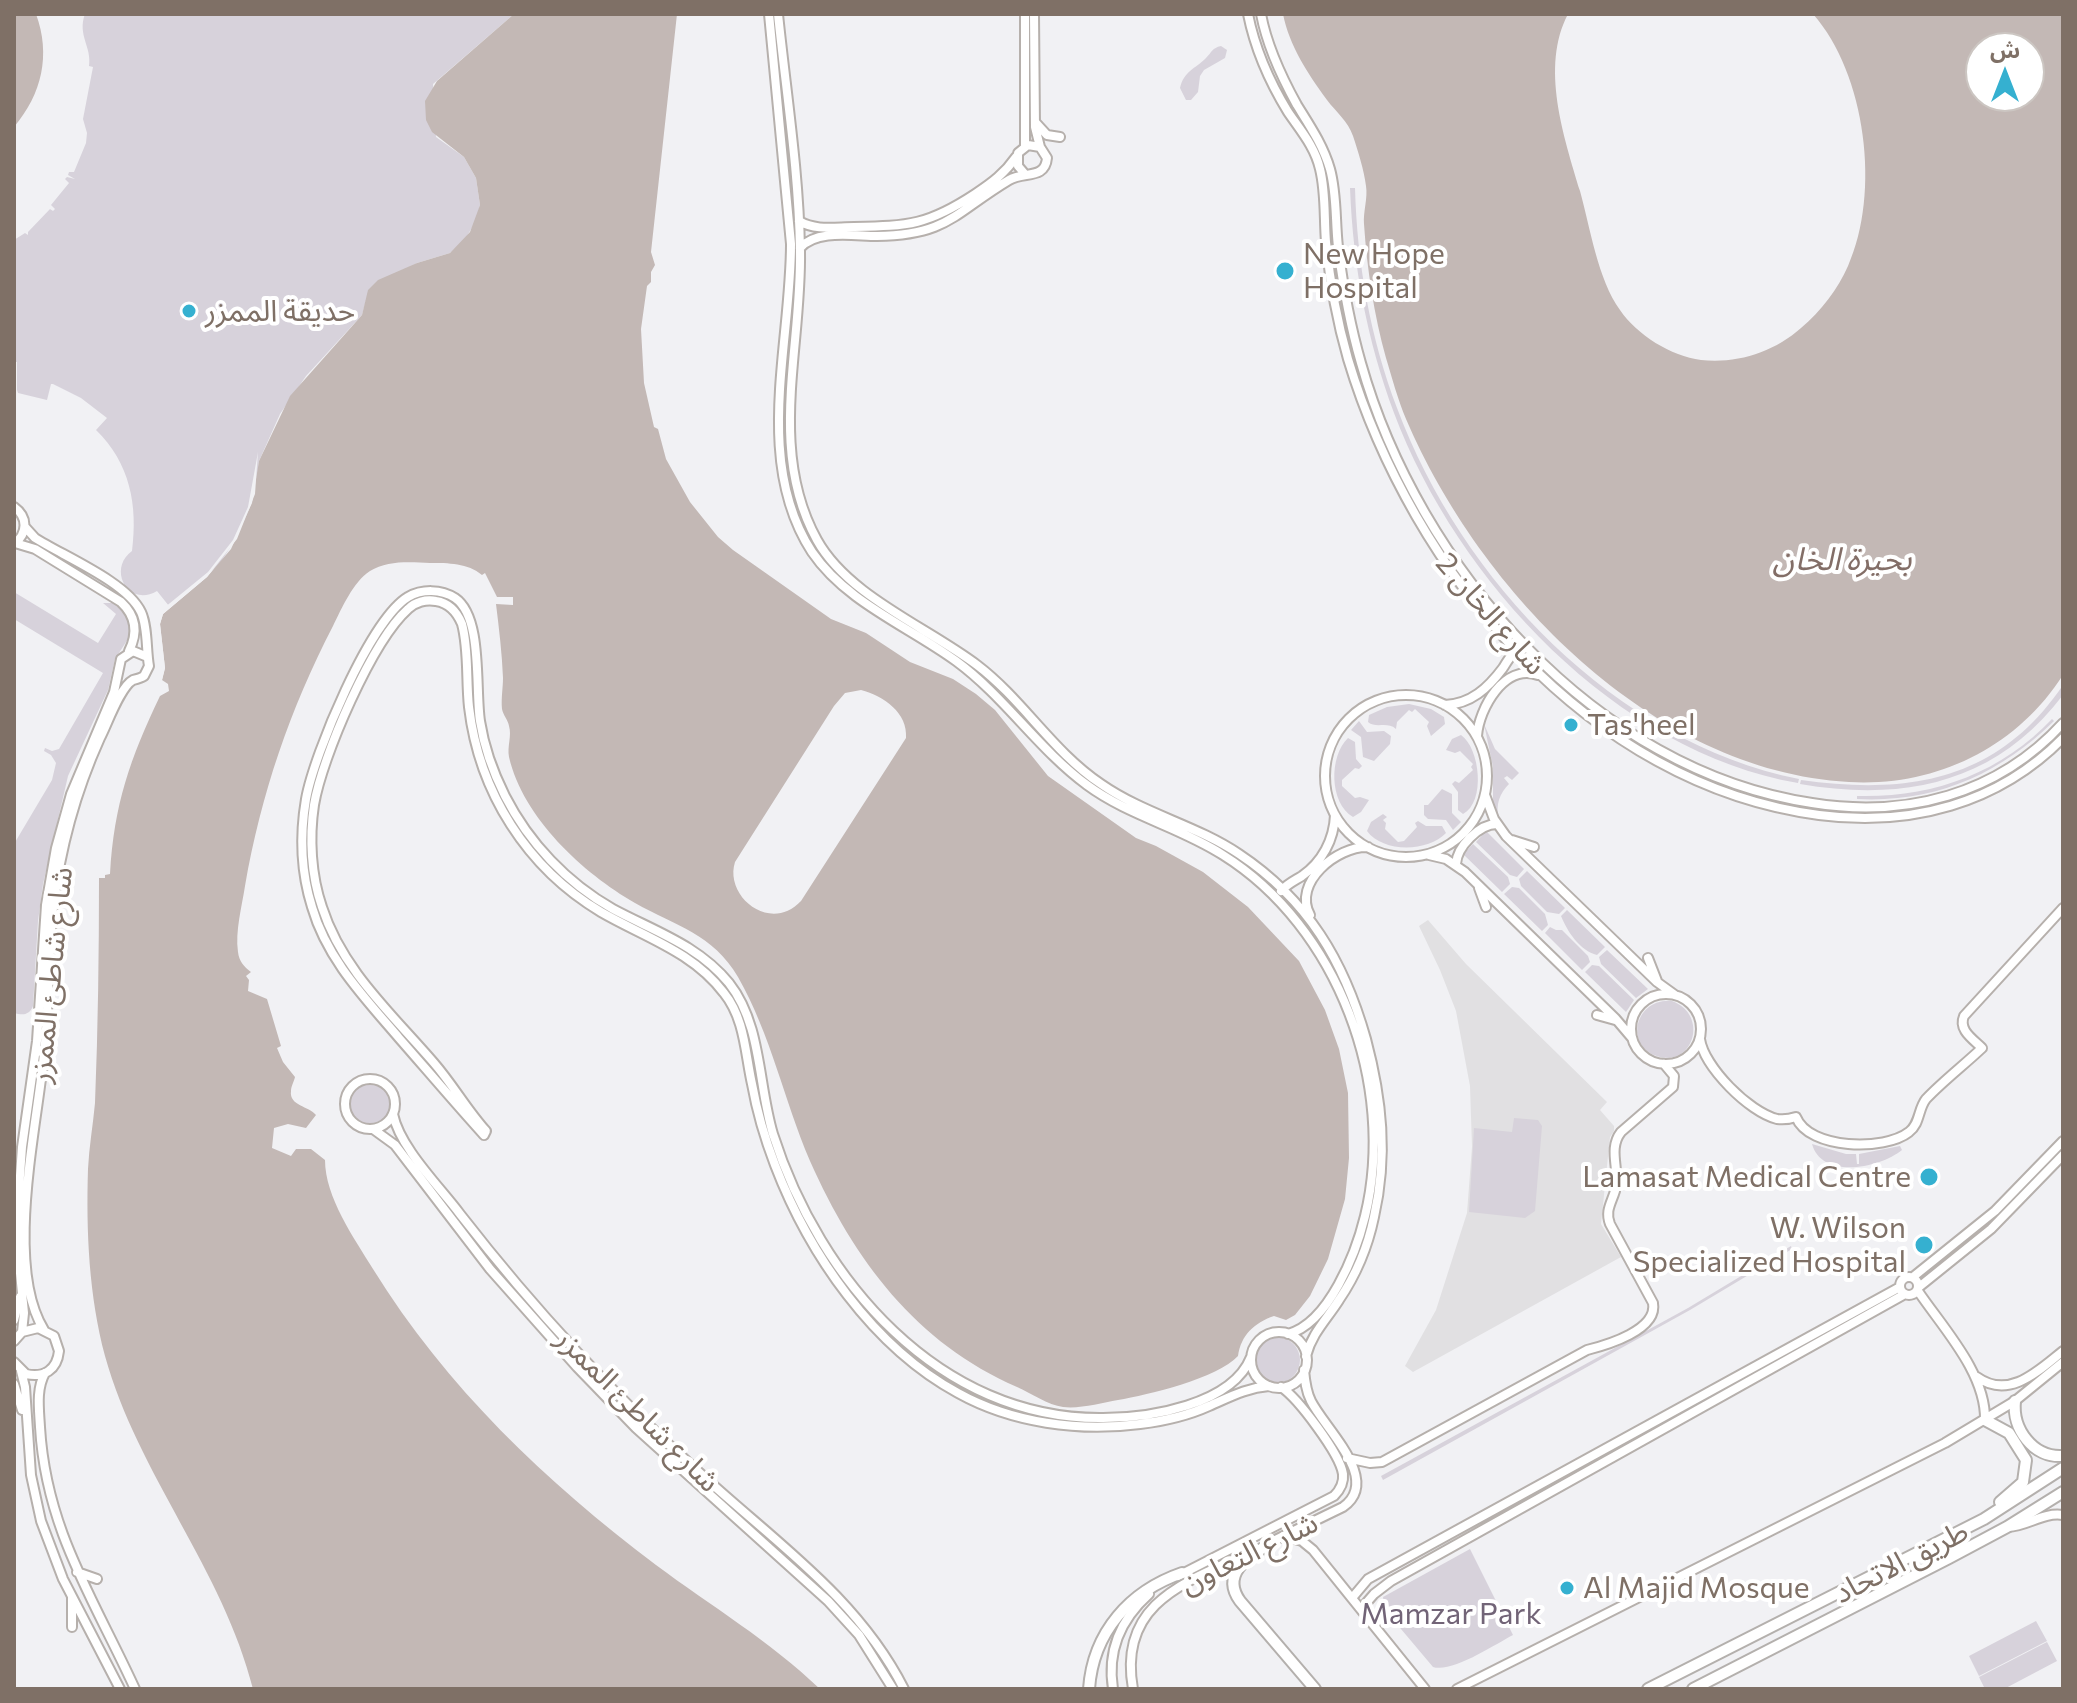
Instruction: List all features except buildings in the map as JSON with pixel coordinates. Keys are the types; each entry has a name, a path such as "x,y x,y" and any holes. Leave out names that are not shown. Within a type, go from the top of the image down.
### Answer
{"highway":[{"path":"2015,1401 2016,1422 2032,1445 2044,1454 2063,1456"},
{"path":"1984,1519 2021,1485 2027,1469 2023,1451 2013,1437 1985,1420"},
{"name":"طريق الاتحاد","path":"1648,1689 1984,1519 2063,1468"},
{"name":"طريق الاتحاد","path":"1693,1689 2007,1527 2063,1492"},
{"path":"1279,1539 1238,1567 1233,1578 1233,1590 1315,1689"},
{"path":"1089,1689 1098,1648 1117,1616 1145,1591 1182,1573"}],"street":[{"path":"769,14 791,244 785,422"},
{"path":"778,14 800,248 781,454 787,493 810,549 841,584 1000,685 1059,750 1089,776 1136,805 1220,843 1256,866 1282,889 1345,976 1359,1013 1378,1086 1383,1158 1375,1216 1366,1245 1341,1298 1311,1339 1304,1370 1310,1399 1353,1468 1343,1473 1305,1408 1281,1387"},
{"path":"799,221 823,228 897,226 926,221 948,212 1002,175 1025,146 1025,14"},
{"path":"800,248 808,240 818,237 899,235 934,228 1007,181 1024,173 1034,175 1045,167 1046,155 1040,147 1035,122 1034,14"},
{"name":"شارع الخان 2","path":"1248,14 1263,64 1312,148 1334,194 1339,254 1351,324 1367,384 1393,450 1448,551 1493,610 1582,696 1620,725 1669,755 1709,774 1767,794 1858,808 1909,806 1946,798 1996,776 2030,754 2063,723"},
{"name":"شارع الخان 2","path":"1261,14 1277,65 1318,139 1327,178 1324,195 1328,260 1338,318 1353,375 1378,442 1402,494 1470,599 1516,651 1552,685 1587,714 1640,750 1707,785 1782,809 1827,816 1874,819 1933,812 1978,797 2027,769 2063,738"},
{"path":"1035,122 1047,135 1060,137"},
{"path":"1025,146 1040,147"},
{"path":"1017,156 1018,166 1024,173"},
{"path":"1324,195 1334,194"},
{"path":"14,507 23,516 25,527 14,544"},
{"path":"25,527 35,538 130,597 143,619 145,656"},
{"path":"14,544 35,549 121,602 130,612 135,625 135,639 121,659 120,670 123,676 133,680 142,678 147,673 149,662 140,652 129,651"},
{"path":"478,737 473,627 468,613 459,602 446,594 431,591 416,593 393,612 349,683 321,748 305,804 302,838 304,872 311,905 323,938 352,983 486,1134 437,1066 360,978 332,934 314,871 311,838 314,806 326,759 358,687 401,617 418,602 430,600 442,603 457,614 462,624 469,708 478,737 493,770 504,805 523,843 563,885 609,917 674,949 710,977 726,995 741,1027 754,1095 771,1155 804,1227 856,1304 897,1348 957,1393 995,1409 1036,1421 1093,1427 1167,1420 1207,1407 1243,1390 1281,1387 1296,1381 1304,1370"},
{"path":"930,638 988,687 1054,757 1086,785 1135,814 1223,855 1247,872 1312,932"},
{"path":"1500,672 1516,651 1529,648"},
{"path":"1445,705 1473,698 1510,662 1516,662 1518,669 1484,706 1477,737"},
{"name":"شارع شاطئ الممزر","path":"22,1332 24,1313 19,1192 37,1041 46,905 71,794 120,670"},
{"path":"1510,679 1528,673 1552,685"},
{"name":"شارع شاطئ الممزر","path":"45,1373 57,1362 59,1351 54,1336 44,1330 34,1311 30,1294 26,1215 28,1175 46,1041 54,900 65,843 87,770 120,698 133,680"},
{"path":"1485,792 1476,815 1464,832 1443,848 1424,854 1396,856 1368,847 1349,833 1335,814 1327,793 1326,765 1334,738 1349,719 1368,705 1398,696 1421,697 1445,705 1465,721 1477,737 1486,764 1485,792 1497,824 1657,982 1697,1013 1701,1027 1696,1048 1686,1058 1664,1064"},
{"path":"504,805 540,848 580,887 615,909 680,941 726,980 747,1015 774,1137 810,1219 829,1252 860,1294 896,1334 927,1360 975,1390 1013,1405 1067,1416 1108,1418 1149,1414 1202,1399 1233,1383 1244,1373 1255,1345 1264,1336 1276,1332 1288,1334 1299,1341 1306,1356"},
{"path":"1874,819 1878,813 1894,812 1909,806"},
{"path":"1280,901 1282,889 1315,864 1327,848 1335,814"},
{"path":"1456,864 1459,852 1481,828 1497,824"},
{"path":"1510,839 1534,847"},
{"path":"1298,878 1295,888 1301,890 1340,853 1368,847"},
{"path":"1347,1458 1382,1462 1583,1352 1607,1346 1649,1322 1654,1313 1653,1303 1607,1213 1616,1184 1615,1141 1621,1132 1673,1087 1674,1076 1664,1064 1644,1057 1618,1021 1456,864 1424,854"},
{"path":"1477,884 1486,907"},
{"path":"1288,1334 1311,1323 1346,1269 1366,1214 1373,1157 1371,1101 1340,988 1312,932 1305,903 1307,887"},
{"path":"1700,1039 1710,1065 1756,1109 1778,1119 1796,1117 1805,1132 1833,1141 1865,1144 1900,1136 1913,1128 1920,1108 1928,1097 1982,1048 1964,1029 1964,1016 2063,908"},
{"path":"1648,958 1657,982"},
{"path":"1632,1038 1633,1017 1641,1004 1659,995 1675,995"},
{"path":"1597,1015 1618,1021"},
{"path":"430,1074 435,1073 437,1066"},
{"path":"374,1079 388,1086 395,1099 393,1114 385,1124 373,1129 358,1126 348,1116 345,1102 354,1085 374,1079"},
{"name":"شارع شاطئ الممزر","path":"393,1114 403,1139 538,1310 643,1421 835,1594 873,1639 904,1689"},
{"name":"شارع شاطئ الممزر","path":"373,1129 395,1145 490,1269 561,1350 646,1437 828,1601 867,1647 893,1689"},
{"path":"1902,1291 1904,1278 1913,1277 1962,1240 2023,1185 2063,1141"},
{"path":"1902,1291 1911,1295 1973,1245 2015,1207 2063,1155"},
{"path":"2015,1207 2014,1200 2023,1185"},
{"path":"1913,1277 1976,1376 1983,1396 1985,1420"},
{"path":"14,1320 21,1288"},
{"path":"1352,1598 1368,1579 1902,1291"},
{"path":"1361,1609 1391,1581 1902,1291"},
{"path":"14,1341 22,1332 32,1328 44,1330"},
{"path":"1976,1376 1992,1385 2016,1384 2063,1351"},
{"path":"1251,1357 1254,1373 1269,1386"},
{"path":"1457,1689 1920,1456 2015,1401 2063,1362"},
{"path":"16,1365 31,1375 45,1373"},
{"path":"16,1365 25,1387 26,1429 37,1506 50,1548 120,1689"},
{"path":"45,1373 39,1387 39,1406 45,1473 55,1517 77,1572 135,1689"},
{"path":"14,1384 26,1429"},
{"name":"شارع التعاون","path":"1133,1689 1131,1650 1141,1622 1153,1606 1184,1583 1279,1539 1350,1501 1358,1484 1353,1468"},
{"name":"شارع التعاون","path":"1113,1689 1113,1652 1125,1621 1148,1594 1182,1573 1334,1496 1342,1484 1343,1473"},
{"path":"2007,1527 2024,1526 2048,1515 2063,1515"},
{"path":"1279,1539 1298,1539 1310,1547 1425,1689"},
{"path":"77,1572 97,1579"},
{"path":"72,1596 72,1627"}],"shaded area":[{"path":"1428,920 1466,964 1607,1102 1600,1110 1614,1126 1614,1131 1610,1137 1601,1224 1621,1257 1413,1372 1405,1366 1436,1310 1467,1213 1472,1147 1470,1086 1456,1011 1419,926"}],"green space":[{"name":"حديقة الممزر","path":"85,14 514,14 433,84 436,137 464,157 476,178 480,205 476,221 464,241 450,253 417,263 369,290 362,315 306,376 280,414 259,461 256,485 243,527 219,565 169,606 157,591 147,595 130,591 121,576 121,567 132,551 134,517 124,471 117,456 96,430 107,418 81,398 53,384 47,400 18,393 17,390 17,362 14,362 14,240 25,233 28,235 50,209 55,209 51,205 69,183 65,179 67,177 75,179 68,175 74,172 86,143 83,119 93,67 89,66 84,35"},
{"path":"1221,46 1227,50 1225,58 1204,70 1198,92 1191,100 1186,100 1180,88 1184,78"},
{"path":"1350,188 1355,188 1362,272 1372,327 1397,408 1425,472 1461,533 1504,591 1553,644 1608,691 1668,730 1732,759 1799,779 1798,783 1731,765 1667,736 1607,697 1552,649 1502,596 1458,537 1422,476 1394,413 1376,358 1363,302 1354,246"},
{"path":"14,592 98,643 116,614 103,603 113,603 129,620 130,636 115,659 108,690 68,776 43,884 33,1006 29,1012 22,1014 14,1013 14,844 52,780 56,763 44,751 45,748 52,751 59,749 103,673 14,619"},
{"path":"2063,685 2063,695 2037,725 2008,749 1978,767 1912,787 1876,790 1800,784 1801,780 1878,785 1914,782 1948,774 1980,761 2010,742 2038,717"},
{"path":"1409,704 1431,709 1444,717 1445,724 1431,736 1427,726 1429,722 1415,709 1412,712 1409,710 1397,722 1396,729 1368,722 1369,715 1387,707"},
{"path":"2052,719 2054,721 2011,757 1964,782 1913,796 1857,799 1857,796 1911,793 1963,779 2010,755"},
{"path":"1359,721 1367,732 1384,731 1391,736 1390,744 1374,761 1363,757 1361,737 1351,730"},
{"path":"1484,724 1495,749 1519,773 1512,780 1507,776 1504,778 1509,784 1499,800 1499,818 1493,803 1493,767"},
{"path":"1461,735 1473,751 1478,775 1475,798 1463,814 1458,810 1458,792 1452,784 1455,781 1459,783 1473,770 1473,764 1460,751 1446,750 1452,739"},
{"path":"1348,738 1355,742 1356,759 1362,766 1342,780 1342,786 1355,798 1369,800 1353,817 1339,801 1334,779 1337,756"},
{"path":"1442,789 1452,794 1452,813 1461,822 1453,830 1446,820 1428,819 1424,815 1424,805 1428,805"},
{"path":"1383,814 1387,817 1383,820 1385,829 1398,842 1404,841 1417,827 1415,823 1418,821 1426,826 1442,826 1446,833 1417,847 1384,843 1367,831 1371,822"},
{"path":"1486,831 1524,869 1517,877 1510,875 1476,842"},
{"path":"1473,844 1508,877 1510,884 1502,892 1463,854"},
{"path":"1527,871 1565,908 1559,914 1547,912 1521,886 1519,879"},
{"path":"1512,887 1519,888 1545,914 1548,925 1542,931 1504,894"},
{"path":"1567,910 1605,947 1597,955 1580,945 1571,934 1561,916"},
{"path":"1550,927 1562,930 1588,956 1590,962 1582,970 1545,933"},
{"path":"1607,950 1648,989 1636,998 1601,964 1599,957"},
{"path":"1592,965 1599,966 1634,1000 1626,1012 1585,972"},
{"path":"1672,1001 1683,1007 1690,1016 1693,1037 1682,1053 1660,1057 1641,1044 1638,1025 1649,1007"},
{"path":"370,1083 385,1089 391,1104 385,1119 370,1125 355,1119 349,1104 355,1089"},
{"path":"1514,1118 1538,1120 1542,1126 1535,1211 1525,1218 1469,1212 1474,1128 1512,1132"},
{"path":"1812,1144 1856,1154 1857,1164 1859,1154 1900,1146 1902,1150 1880,1162 1852,1167 1827,1163"},
{"path":"1791,1246 1792,1249 1690,1310 1383,1480 1381,1476 1688,1308"},
{"path":"1277,1337 1293,1344 1300,1360 1293,1376 1277,1383 1261,1376 1254,1360 1261,1344"},
{"name":"Mamzar Park","path":"1470,1549 1513,1635 1462,1662 1433,1667 1385,1610 1383,1597"},
{"path":"2036,1621 2047,1641 1979,1676 1969,1656"},
{"path":"2047,1642 2057,1661 2004,1689 1985,1689 1979,1677"}],"water":[{"path":"14,14 36,14 41,29 43,59 37,88 14,127"},
{"path":"514,14 677,14 651,252 655,265 647,286 641,329 644,383 654,427 658,429 666,459 690,502 718,537 733,550 831,619 866,633 910,662 953,679 976,694 995,710 1048,776 1136,838 1203,872 1248,907 1299,961 1325,1010 1339,1049 1348,1093 1349,1158 1345,1199 1328,1259 1310,1296 1295,1315 1286,1320 1274,1316 1260,1322 1245,1336 1238,1356 1228,1364 1182,1384 1083,1406 1063,1407 1046,1401 981,1369 948,1347 892,1295 868,1264 827,1197 801,1138 760,1022 728,962 705,941 635,903 595,876 558,842 527,801 509,757 510,730 502,709 503,669 496,604 513,605 513,597 497,597 485,573 482,575 470,568 451,564 391,563 370,571 353,588 290,720 259,818 239,919 239,955 242,964 251,972 246,976 249,980 248,991 267,999 281,1046 277,1048 295,1077 291,1089 293,1100 316,1115 306,1128 288,1124 274,1128 272,1148 291,1156 296,1149 311,1149 325,1160 335,1203 349,1231 402,1312 466,1393 537,1466 615,1533 761,1639 820,1689 253,1689 222,1603 138,1441 105,1356 95,1310 88,1240 89,1161 96,1075 99,878 110,874 115,826 132,762 160,696 169,691 168,684 162,680 165,668 160,624 163,614 207,577 231,549 252,503 259,461 290,396 362,315 368,290 378,280 450,253 470,232 480,205 476,178 464,157 432,132 426,120 425,101 437,81","holes":["861,690 886,701 899,713 906,729 906,738 801,901 789,910 776,914 752,907 736,887 733,875 735,862 834,706 845,693"]},
{"name":"بحيرة الخان","path":"1283,14 1568,14 1556,56 1558,102 1567,148 1606,284 1620,310 1645,336 1678,354 1715,361 1741,358 1767,350 1801,328 1822,307 1839,283 1858,237 1864,204 1863,135 1845,68 1831,39 1813,14 2063,14 2063,675 2044,701 1998,742 1943,770 1913,778 1849,782 1776,770 1707,745 1642,708 1581,661 1527,607 1479,547 1438,484 1406,419 1386,358 1375,309 1364,224 1366,186 1357,148 1348,126 1306,70"}],"pier":[{"path":"258,452 255,494 237,539 207,577 163,614 160,624 165,668 162,680 159,678 162,667 156,624 159,612 208,572 233,540 248,507"}],"place":[{"name":"New Hope Hospital","path":"1285,271"},
{"name":"حديقة الممزر","path":"189,311"},
{"name":"Tas'heel","path":"1571,725"},
{"name":"Lamasat Medical Centre","path":"1929,1177"},
{"name":"W. Wilson Specialized Hospital","path":"1924,1245"},
{"name":"Al Majid Mosque","path":"1567,1588"}]}
